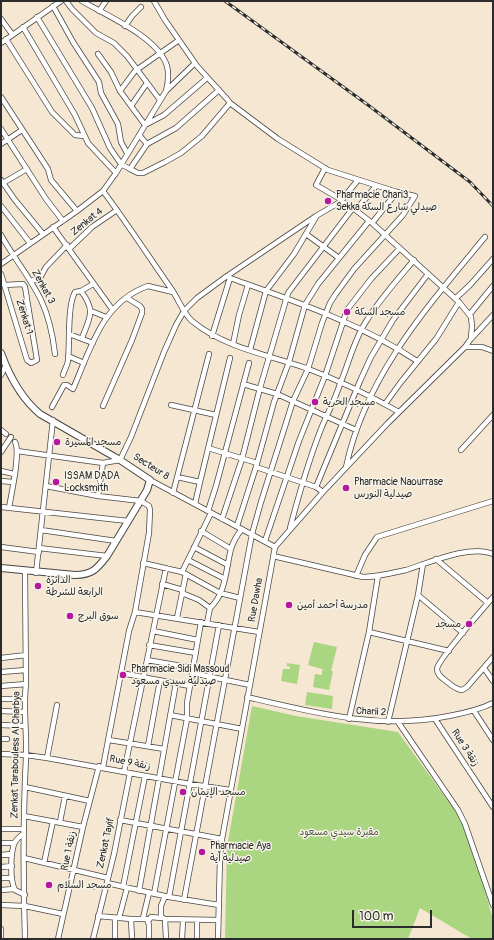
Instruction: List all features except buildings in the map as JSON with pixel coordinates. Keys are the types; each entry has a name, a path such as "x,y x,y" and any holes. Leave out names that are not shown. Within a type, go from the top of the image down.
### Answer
{"street":[{"path":"1,43 61,1"},
{"path":"66,1 72,10 92,30 119,47 130,59 160,100"},
{"path":"82,1 125,26 149,42 161,53 167,68 168,82 166,91"},
{"path":"99,10 106,1"},
{"path":"154,1 165,20 207,78 230,103 278,139 325,168 376,186 415,196 403,215 332,298 325,314 308,369 293,402 252,534 184,900"},
{"path":"53,6 77,49 99,82 101,93 118,124 121,142 127,153"},
{"path":"125,26 141,7"},
{"path":"37,17 92,108 106,140 121,164 138,173 143,173 181,153 202,136 230,103"},
{"path":"1,20 12,34"},
{"path":"23,27 75,115 88,144 94,152 116,173"},
{"path":"6,39 52,112 75,135 84,136"},
{"path":"120,91 136,69 179,40"},
{"path":"98,54 111,72 120,91 145,125"},
{"path":"1,264 103,191 116,173 166,91 195,63"},
{"path":"145,125 164,115 207,78"},
{"path":"131,106 147,83"},
{"path":"130,169 147,144 176,128 219,90"},
{"path":"1,97 48,169 51,180 77,211"},
{"path":"1,129 63,221"},
{"path":"1,144 22,130"},
{"path":"139,135 147,144"},
{"path":"325,168 316,186 354,209 414,260 457,300 470,314 472,323 470,340"},
{"path":"27,169 2,182 43,234"},
{"path":"17,451 103,463 120,460 131,437 164,352 184,311 197,298 316,216 341,201 358,180"},
{"path":"222,519 242,459 260,388 275,341 286,298 296,281 354,209 376,186"},
{"path":"103,191 193,322 212,336 326,376 370,396 399,412"},
{"path":"207,623 210,608 220,593 225,579 231,549 239,527 277,394 289,362 305,305 318,284 339,258 397,192"},
{"path":"1,206 30,244"},
{"name":"Zenkat 4","path":"31,281 40,278 46,266 92,227 117,210"},
{"path":"250,350 266,291 294,254 316,216"},
{"path":"53,227 112,309"},
{"path":"306,234 339,258"},
{"name":"Zenkat 3","path":"1,235 31,281 45,310 51,329 55,354"},
{"path":"346,467 356,430 370,396 397,348 443,288 485,237"},
{"path":"265,541 286,476 311,410 326,376 351,304 371,279 400,248"},
{"path":"385,404 417,361 436,339 457,300 493,258"},
{"path":"290,530 302,482 326,416 341,383 348,360 361,330 374,309 414,260"},
{"name":"Zenkat 1","path":"1,274 4,285 29,363 32,363 37,360 26,289 22,284 4,285"},
{"path":"316,487 356,390 381,339 406,302 428,274"},
{"path":"229,277 344,321 381,339 417,361"},
{"path":"212,336 229,277"},
{"path":"63,375 68,362 70,312 73,295 75,292 81,291 93,284"},
{"path":"233,344 239,315 248,285"},
{"path":"52,407 64,385 67,385 73,389 93,343 106,317 112,309 148,286 173,292"},
{"path":"470,314 493,286"},
{"path":"81,291 90,304 91,310 82,338"},
{"path":"103,406 132,340 142,311 140,306 127,298"},
{"path":"91,310 106,317"},
{"name":"Rue Dawha","path":"218,939 220,858 222,839 275,547 346,467 465,347 493,315"},
{"path":"69,334 93,343"},
{"path":"465,347 482,347 493,351"},
{"name":"Secteur 8","path":"1,353 5,366 32,407 40,414 53,420 120,460 150,480 275,547"},
{"path":"173,493 209,354"},
{"path":"68,356 84,363"},
{"path":"195,504 230,358"},
{"path":"177,618 184,573 188,560 210,512 248,363"},
{"path":"1,375 5,366"},
{"path":"243,384 277,394 356,430"},
{"path":"171,406 216,415"},
{"path":"461,450 493,415"},
{"path":"36,573 53,420"},
{"path":"1,430 6,434"},
{"path":"1,452 11,437"},
{"path":"8,508 14,482 17,451 15,442"},
{"path":"208,448 242,459 271,472 316,487 323,492"},
{"path":"98,496 103,463"},
{"path":"1,471 14,474"},
{"path":"178,477 200,482"},
{"path":"1,568 36,573 86,575 92,572 107,556 147,490 150,480"},
{"path":"1,481 14,482"},
{"path":"46,486 98,496 140,501"},
{"name":"Rue 1 زنقة","path":"58,939 83,827 109,740 121,673 135,612 149,533 149,506 140,501"},
{"path":"356,576 365,555 376,537 493,501"},
{"path":"1,507 128,521"},
{"path":"41,530 116,541"},
{"path":"201,531 231,549"},
{"path":"1,547 107,556"},
{"path":"194,547 228,565"},
{"path":"273,556 356,576 378,576 436,559 473,551 493,554"},
{"path":"436,559 488,604"},
{"path":"188,560 225,579"},
{"path":"143,563 184,573 220,593 240,598"},
{"path":"388,722 418,595 423,564"},
{"path":"124,772 166,568"},
{"name":"Zenkat Tarabouless Al Charbya","path":"25,571 25,939"},
{"path":"349,719 369,632 378,576"},
{"path":"162,584 199,600 210,608"},
{"path":"418,595 463,633"},
{"path":"493,598 448,651 437,670 440,677 459,690 462,690 467,687 493,657"},
{"path":"135,612 259,632"},
{"path":"143,918 151,894 176,781 187,719 187,706 201,622"},
{"path":"166,939 161,906 167,897 181,832 219,625"},
{"path":"153,631 198,640"},
{"path":"369,632 448,651"},
{"path":"149,646 196,653"},
{"path":"1,658 26,655"},
{"path":"147,660 193,671 210,677 250,685"},
{"path":"484,668 493,681"},
{"path":"1,672 26,670"},
{"path":"121,673 190,686"},
{"path":"148,746 160,680"},
{"path":"138,891 176,683"},
{"path":"1,686 26,684"},
{"name":"Charii 2","path":"247,697 349,719 388,722 435,719 474,711 493,703"},
{"path":"1,699 24,699"},
{"path":"48,758 57,705"},
{"path":"474,711 493,740"},
{"path":"1,712 25,712"},
{"path":"170,715 242,729"},
{"name":"Rue 3 زنقة","path":"435,719 493,807"},
{"path":"398,722 452,800 465,824 493,905"},
{"path":"1,726 25,726"},
{"path":"1,739 7,739"},
{"path":"109,740 164,750"},
{"name":"Rue 9 زنقة","path":"1,754 48,758 230,790"},
{"name":"Zenkat Tayif","path":"93,939 114,854 130,773"},
{"path":"115,939 117,918 125,888 135,824 145,776"},
{"path":"25,787 90,801"},
{"path":"60,822 65,796"},
{"path":"24,816 83,827"},
{"path":"120,820 222,839"},
{"path":"44,862 53,821"},
{"path":"1,829 24,831"},
{"path":"14,889 12,878 12,854 14,843 24,831"},
{"path":"1,843 14,843"},
{"path":"1,855 12,854"},
{"path":"24,858 74,870 107,880 125,888 167,897 219,905"},
{"path":"1,866 12,866"},
{"path":"1,878 12,878"},
{"path":"1,890 14,889 25,895"},
{"path":"1,905 25,906 63,914"},
{"path":"98,916 131,919 143,918 148,920"},
{"path":"148,920 151,917 183,920 218,920"},
{"path":"131,919 132,939"},
{"path":"148,920 149,939"},
{"path":"182,939 183,920"},
{"path":"197,939 198,920"},
{"path":"1,929 1,939"}],"green space":[{"path":"314,642 337,647 331,671 333,671 329,690 313,687 315,674 322,675 322,670 325,670 308,665"},
{"path":"287,663 300,665 297,684 281,681 283,669 290,669 290,667 287,666"},
{"path":"307,692 333,696 332,709 305,705"},
{"name":"مقبرة سيدي مسعود","path":"252,706 296,716 398,732 464,823 493,920 493,939 472,939 420,908 408,939 225,939 227,847"}],"railway":[{"path":"225,1 368,105 470,182 493,206"}],"place":[{"name":"Pharmacie Chari3 Sekka صيدلي شارع السكة","path":"328,201"},
{"name":"مسجد السكة","path":"347,312"},
{"name":"مسجد الحرية","path":"315,402"},
{"name":"مسجد المسيرة","path":"57,442"},
{"name":"ISSAM DADA Locksmith","path":"56,482"},
{"name":"Pharmacie Naourrase صيدلية النورس","path":"346,488"},
{"name":"الدائرة الرابعة للشرطة","path":"38,586"},
{"name":"مدرسة أحمد أمين","path":"289,605"},
{"name":"سوق البرج","path":"70,616"},
{"name":"مسجد","path":"469,624"},
{"name":"Pharmacie Sidi Massoud صيدلية سيدي مسعود","path":"123,675"},
{"name":"مسجد الإيمان","path":"183,792"},
{"name":"Pharmacie Aya صيدلية اًية","path":"202,852"},
{"name":"مسجد السلام","path":"49,885"}]}
